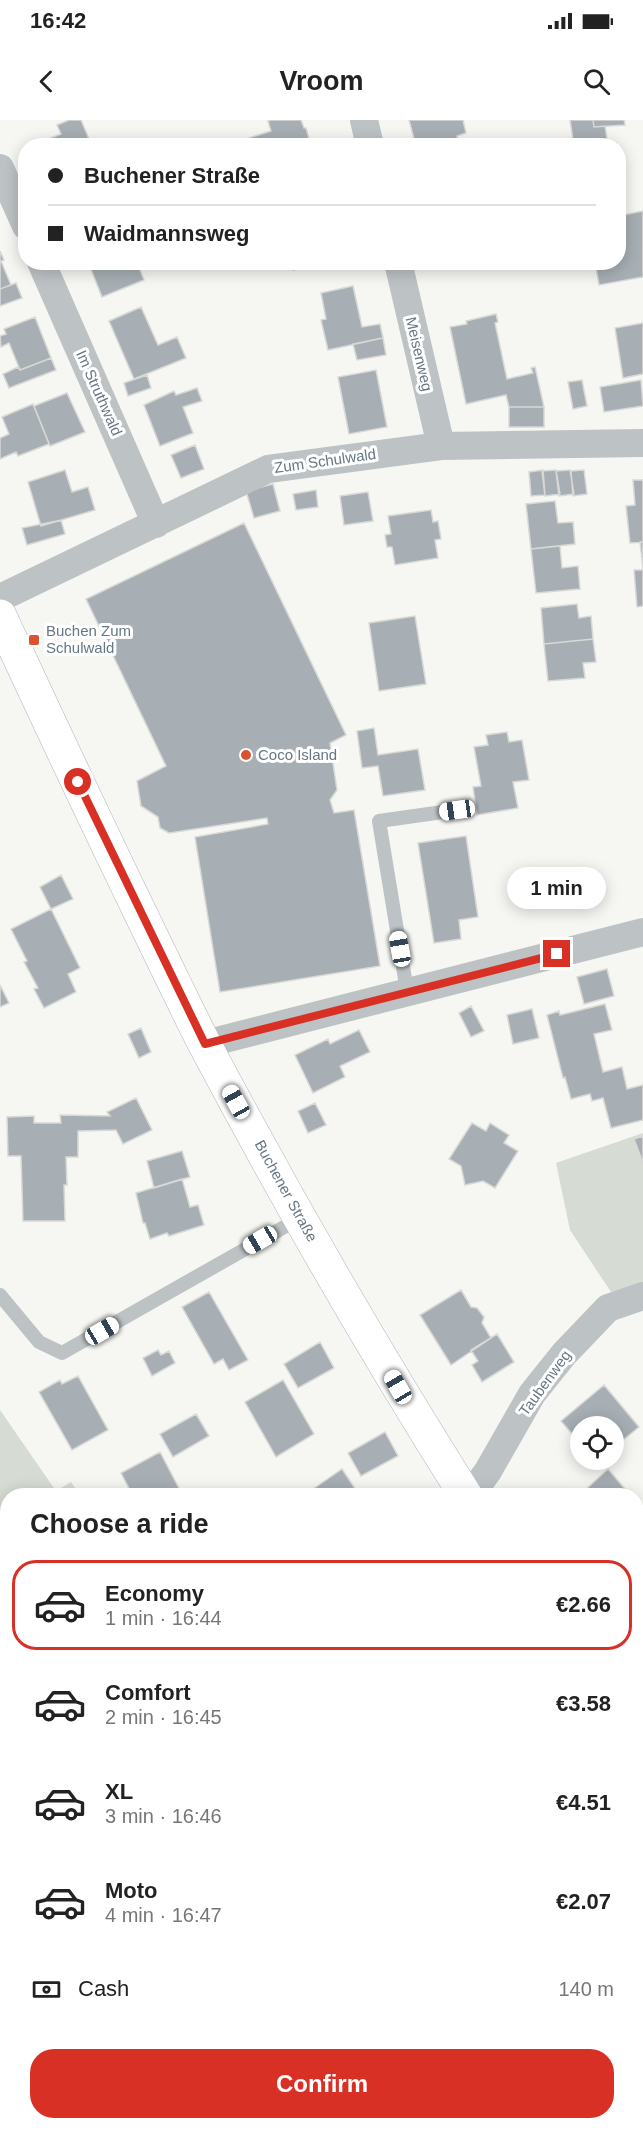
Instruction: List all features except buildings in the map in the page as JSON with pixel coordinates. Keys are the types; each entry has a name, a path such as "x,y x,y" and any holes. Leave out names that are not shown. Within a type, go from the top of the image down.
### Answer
{"street":[{"path":"364,120 368,138"},
{"path":"0,168 18,208"},
{"name":"Im Struthwald","path":"45,270 156,524"},
{"name":"Meisenweg","path":"400,270 441,446"},
{"name":"Zum Schulwald","path":"0,598 268,469 441,446 643,442"},
{"name":"Buchener Straße","path":"0,616 97,824 205,1044 300,1218 409,1406 461,1488"},
{"path":"205,1044 643,932"},
{"name":"Taubenweg","path":"476,1488 532,1394 564,1354 608,1308 643,1296"}],"lane":[{"path":"408,991 379,821 457,810"},
{"path":"0,1295 39,1342 62,1353 300,1218"}],"shaded area":[{"path":"643,1133 643,1284 611,1292 570,1230 556,1163"},
{"path":"0,1410 54,1488 0,1488"},
{"path":"71,1482 75,1488 61,1488"}],"place":[{"name":"Buchen Zum Schulwald","path":"34,640"},
{"name":"Coco Island","path":"246,755"}],"route":[{"path":"78,782 205,1044 557,954"}]}
